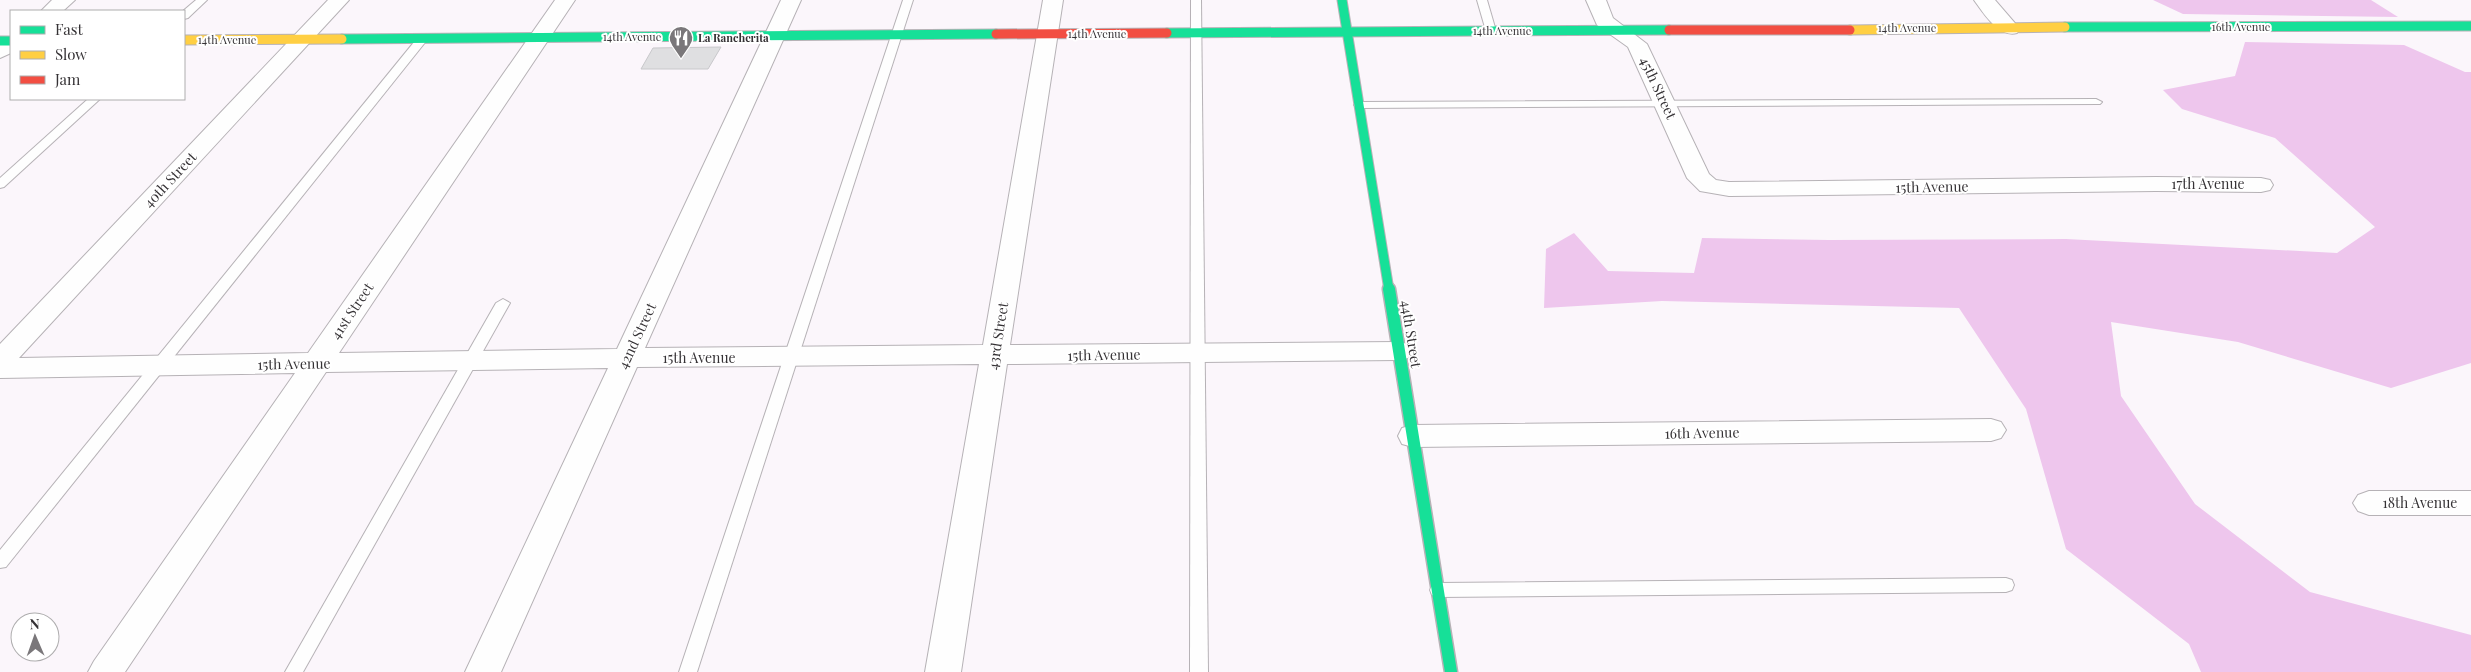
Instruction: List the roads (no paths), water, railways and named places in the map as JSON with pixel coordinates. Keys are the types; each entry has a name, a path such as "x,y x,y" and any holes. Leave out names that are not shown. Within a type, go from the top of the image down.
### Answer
{"street":[{"path":"52,10 65,0"},
{"name":"40th Street","path":"0,360 339,0"},
{"name":"41st Street","path":"106,672 565,0"},
{"name":"42nd Street","path":"483,672 791,0"},
{"name":"43rd Street","path":"942,672 1053,0"},
{"name":"44th Street","path":"1342,0 1451,672"},
{"name":"45th Street","path":"1596,0 1604,21 1637,44 1699,178 1709,186"},
{"path":"1984,0 2010,29"},
{"name":"16th Avenue","path":"2010,29 2046,27 2471,26"},
{"name":"14th Avenue","path":"185,40 2010,29"},
{"path":"0,52 10,43"},
{"name":"15th Avenue","path":"1709,186 1729,189 2156,184"},
{"name":"17th Avenue","path":"2156,184 2260,185"},
{"name":"15th Avenue","path":"0,368 628,358 1398,352"},
{"name":"16th Avenue","path":"1413,436 1991,430"},
{"name":"18th Avenue","path":"2369,503 2471,503"}],"lane":[{"path":"185,15 202,0"},
{"path":"688,672 789,358 908,0"},
{"path":"1196,0 1199,672"},
{"path":"1482,0 1491,31"},
{"path":"0,562 424,38"},
{"path":"0,184 93,100"},
{"path":"1360,105 2096,102"},
{"path":"294,672 472,361 502,303"},
{"path":"1438,590 2006,585"}],"place":[{"name":"La Rancherita","path":"681,59"}]}
